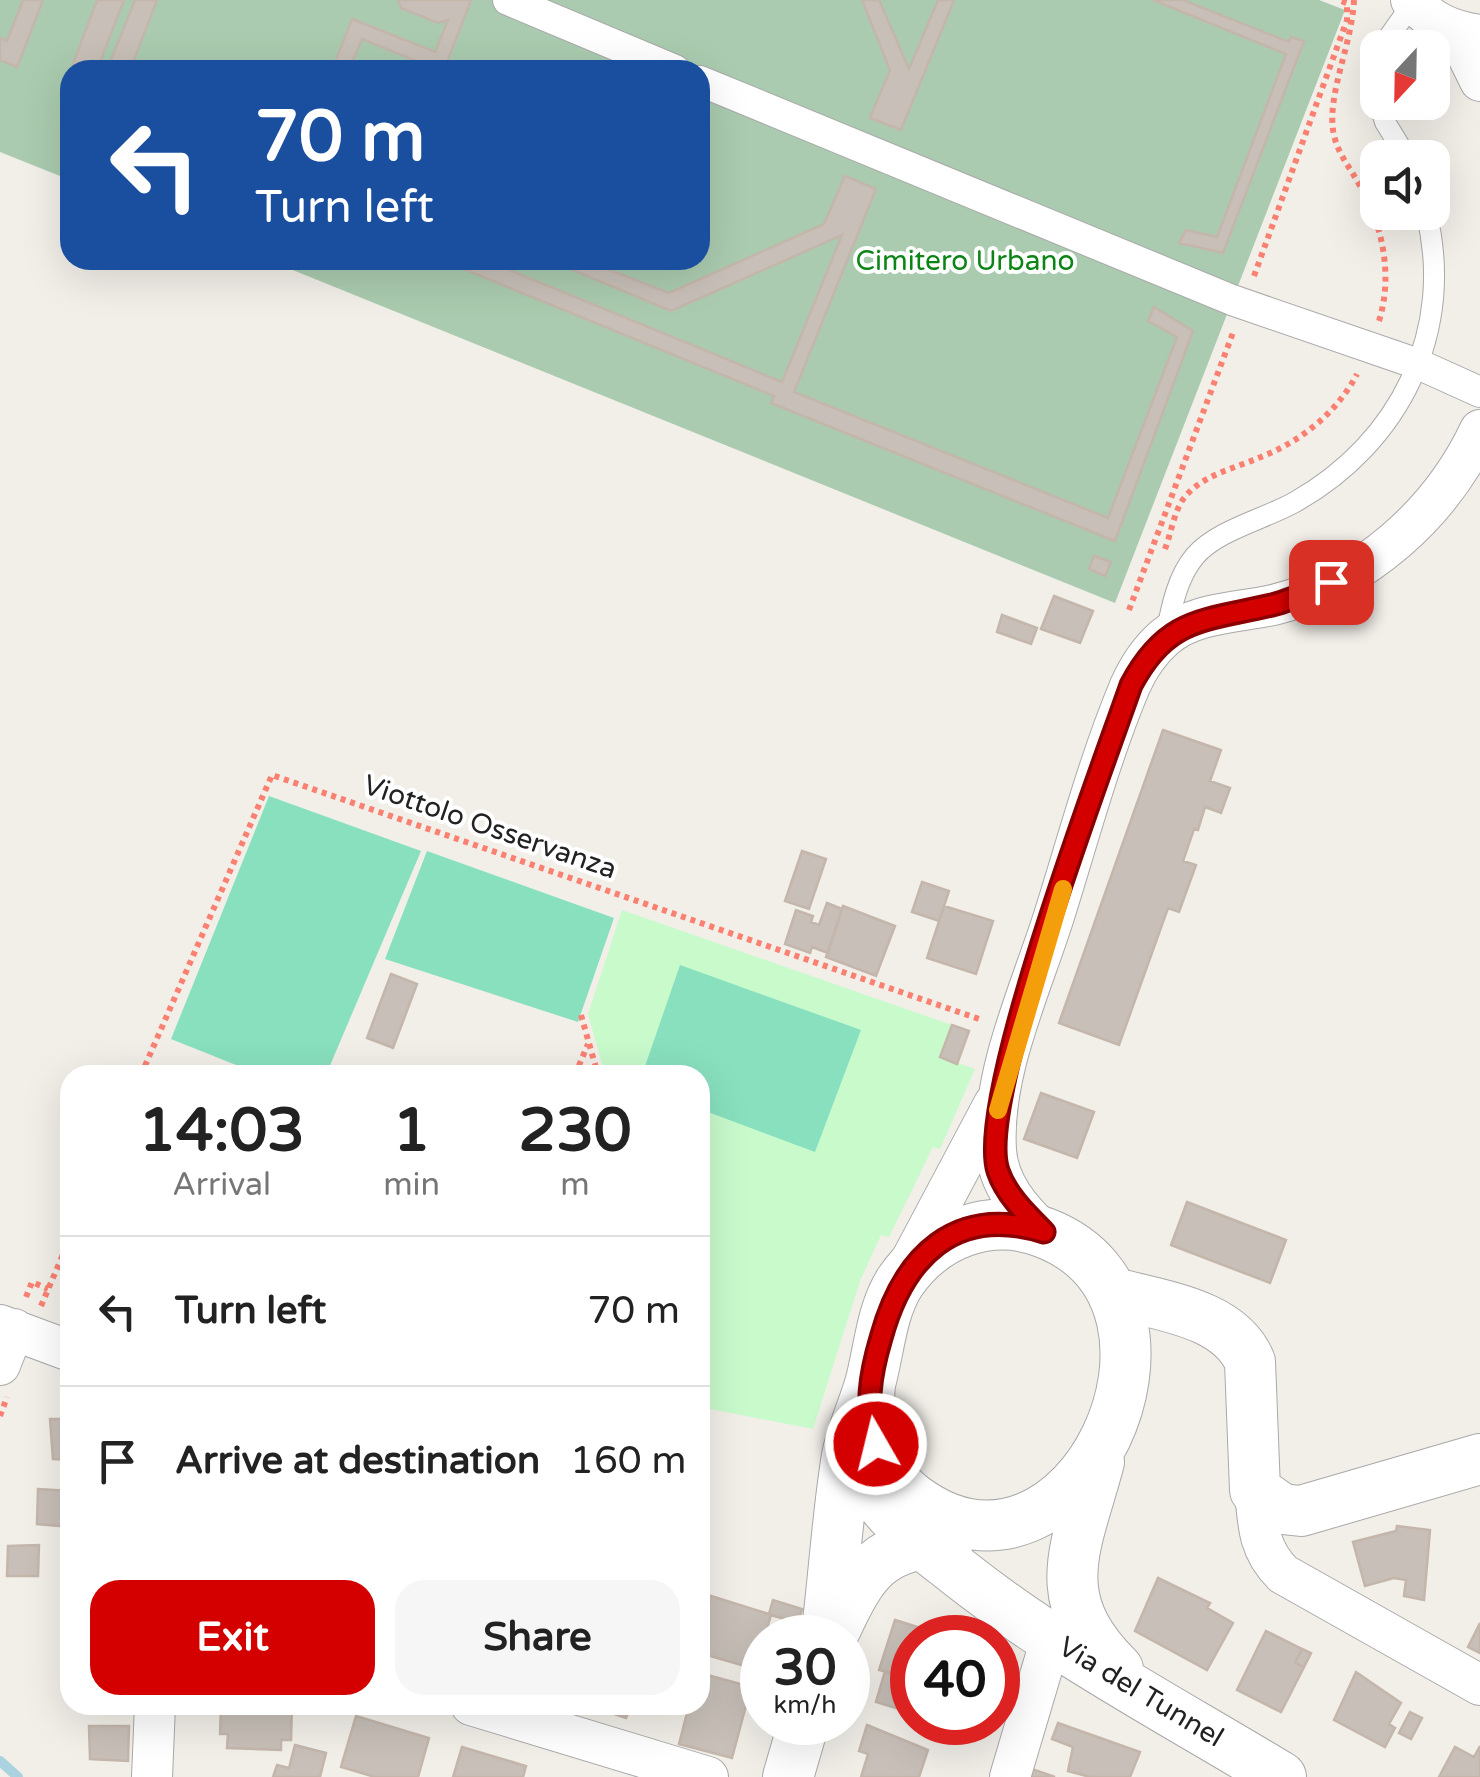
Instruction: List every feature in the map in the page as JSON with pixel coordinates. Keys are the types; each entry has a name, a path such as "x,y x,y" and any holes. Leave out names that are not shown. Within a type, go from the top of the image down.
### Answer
{"street":[{"path":"508,0 651,60"},
{"path":"1412,2 1433,21 1468,34 1480,81"},
{"path":"710,84 1232,300 1418,364 1480,392"},
{"path":"831,1615 848,1455 870,1405 899,1284 999,1096 1131,685 1166,636 1201,618 1276,604 1331,582 1379,554 1439,498 1463,467 1480,430"},
{"path":"999,1096 998,1171 1025,1214 1044,1232"},
{"path":"899,1284 932,1247 962,1231 1000,1222 1044,1232 1067,1242 1098,1269 1115,1293 1127,1342 1122,1380 1074,1558 1070,1592 1093,1641 1143,1693"},
{"path":"1115,1293 1205,1319 1243,1346 1250,1362 1255,1490 1266,1557 1284,1574 1480,1685"},
{"path":"11,1338 60,1349"},
{"path":"870,1405 896,1481 932,1512 953,1520 996,1525 1014,1523 1044,1511"},
{"name":"Via del Tunnel","path":"870,1405 862,1464 881,1503 920,1542 1052,1639 1281,1777"},
{"path":"842,1615 867,1571 882,1557 920,1542 984,1540 1044,1511 1084,1474 1103,1448"},
{"path":"1255,1490 1282,1510 1301,1511 1480,1459"},
{"path":"1010,1777 1052,1639"},
{"path":"152,1777 155,1715"},
{"path":"504,1715 708,1777"},
{"path":"788,1777 797,1745"}],"lane":[{"path":"1394,30 1412,2"},
{"path":"1166,636 1171,609 1196,554 1296,502 1334,476 1386,425 1418,364 1437,287 1430,230"}],"path":[{"name":"Viottolo Osservanza","path":"145,1065 272,775 986,1021"},
{"path":"581,1014 595,1065"},
{"path":"579,1065 589,1043"},
{"path":"11,1338 60,1255"}],"green space":[{"name":"Cimitero Urbano","path":"0,0 1319,0 1345,10 1115,603 293,270 710,270 710,60 60,60 60,176 0,152"},
{"path":"269,796 421,851 330,1065 236,1065 171,1039"},
{"path":"427,851 614,918 578,1022 385,959"},
{"path":"622,910 952,1025 941,1057 975,1069 940,1149 933,1147 889,1237 881,1235 860,1281 813,1429 710,1409 710,1065 602,1065 588,1014"},
{"path":"680,965 861,1030 815,1152 710,1113 710,1065 645,1065"}],"building":[{"path":"23,0 43,0 17,67 0,60 0,38 7,41"},
{"path":"97,0 124,0 101,60 74,60"},
{"path":"135,0 157,0 134,60 111,60"},
{"path":"398,0 471,0 448,60 414,60 362,39 353,60 336,60 352,19 435,52 448,20 438,23 401,8"},
{"path":"862,0 879,0 909,69 938,0 954,0 901,130 870,118 890,70"},
{"path":"1153,0 1183,0 1289,42 1291,37 1304,41 1223,253 1179,243 1186,230 1217,237 1286,54"},
{"path":"845,176 876,189 794,392 1108,518 1177,337 1148,321 1154,307 1193,331 1115,541 771,403 774,396 466,270 509,270 782,382 842,235 671,311 573,270 610,270 669,293 824,224"},
{"path":"1094,556 1111,562 1105,576 1089,569"},
{"path":"1054,596 1093,611 1080,643 1041,629"},
{"path":"1002,615 1037,628 1031,644 997,632"},
{"path":"1163,730 1221,750 1210,781 1230,788 1221,813 1205,807 1198,830 1194,829 1183,861 1196,865 1179,912 1168,908 1119,1045 1059,1023"},
{"path":"802,851 826,859 809,909 785,901"},
{"path":"922,882 949,891 939,921 912,912"},
{"path":"827,903 842,909 828,953 812,947 810,953 785,944 796,910 813,916 811,922 819,925"},
{"path":"843,906 895,926 876,976 826,957"},
{"path":"944,906 993,921 976,974 927,958"},
{"path":"391,974 417,984 393,1048 367,1038"},
{"path":"952,1025 969,1031 957,1064 940,1057"},
{"path":"1041,1093 1094,1112 1077,1158 1024,1139"},
{"path":"1187,1202 1286,1240 1270,1283 1171,1245"},
{"path":"50,1419 60,1419 60,1459 53,1459"},
{"path":"38,1489 60,1490 60,1526 37,1524"},
{"path":"1397,1526 1430,1530 1424,1600 1404,1596 1406,1580 1394,1578 1365,1586 1353,1542 1396,1531"},
{"path":"39,1545 38,1576 7,1576 8,1546"},
{"path":"1158,1578 1210,1603 1207,1608 1233,1623 1207,1670 1135,1631"},
{"path":"711,1596 769,1614 773,1600 802,1609 800,1615 740,1615 740,1665 710,1656"},
{"path":"1480,1623 1480,1653 1468,1647"},
{"path":"1266,1631 1302,1649 1295,1663 1304,1667 1281,1712 1237,1690"},
{"path":"890,1636 890,1673 879,1670"},
{"path":"1302,1649 1311,1653 1304,1667 1295,1663"},
{"path":"885,1671 890,1673 890,1706 876,1702"},
{"path":"1356,1672 1401,1703 1389,1724 1395,1728 1385,1747 1334,1720"},
{"path":"710,1676 740,1684 740,1728 732,1758 679,1744 686,1715 710,1715"},
{"path":"1410,1712 1422,1718 1411,1739 1399,1733"},
{"path":"221,1715 292,1715 291,1740 281,1740 281,1750 227,1748 228,1734 220,1734"},
{"path":"356,1716 429,1738 418,1777 375,1777 341,1767"},
{"path":"1058,1723 1140,1752 1130,1777 1090,1777 1068,1771 1073,1747 1052,1739"},
{"path":"89,1726 129,1726 128,1761 90,1759"},
{"path":"870,1726 890,1734 890,1745 916,1745 928,1750 919,1777 861,1777 868,1754 859,1751 861,1745 870,1745"},
{"path":"295,1745 326,1753 320,1777 273,1777 277,1765 289,1768"},
{"path":"1480,1746 1480,1777 1439,1777 1455,1747 1474,1757"},
{"path":"462,1747 526,1766 523,1777 453,1777"},
{"path":"1026,1767 1055,1777 1022,1777"}],"waterway":[{"path":"0,1761 18,1777"}],"slow traffic":[{"path":"998,1110 1017,1032 1063,889"}],"route":[{"path":"876,1444 868,1410 870,1384 899,1284 932,1247 952,1235 1000,1222 1044,1232 1025,1214 998,1171 995,1146 999,1096 1131,685 1166,636 1201,618 1276,604 1331,582"}]}
